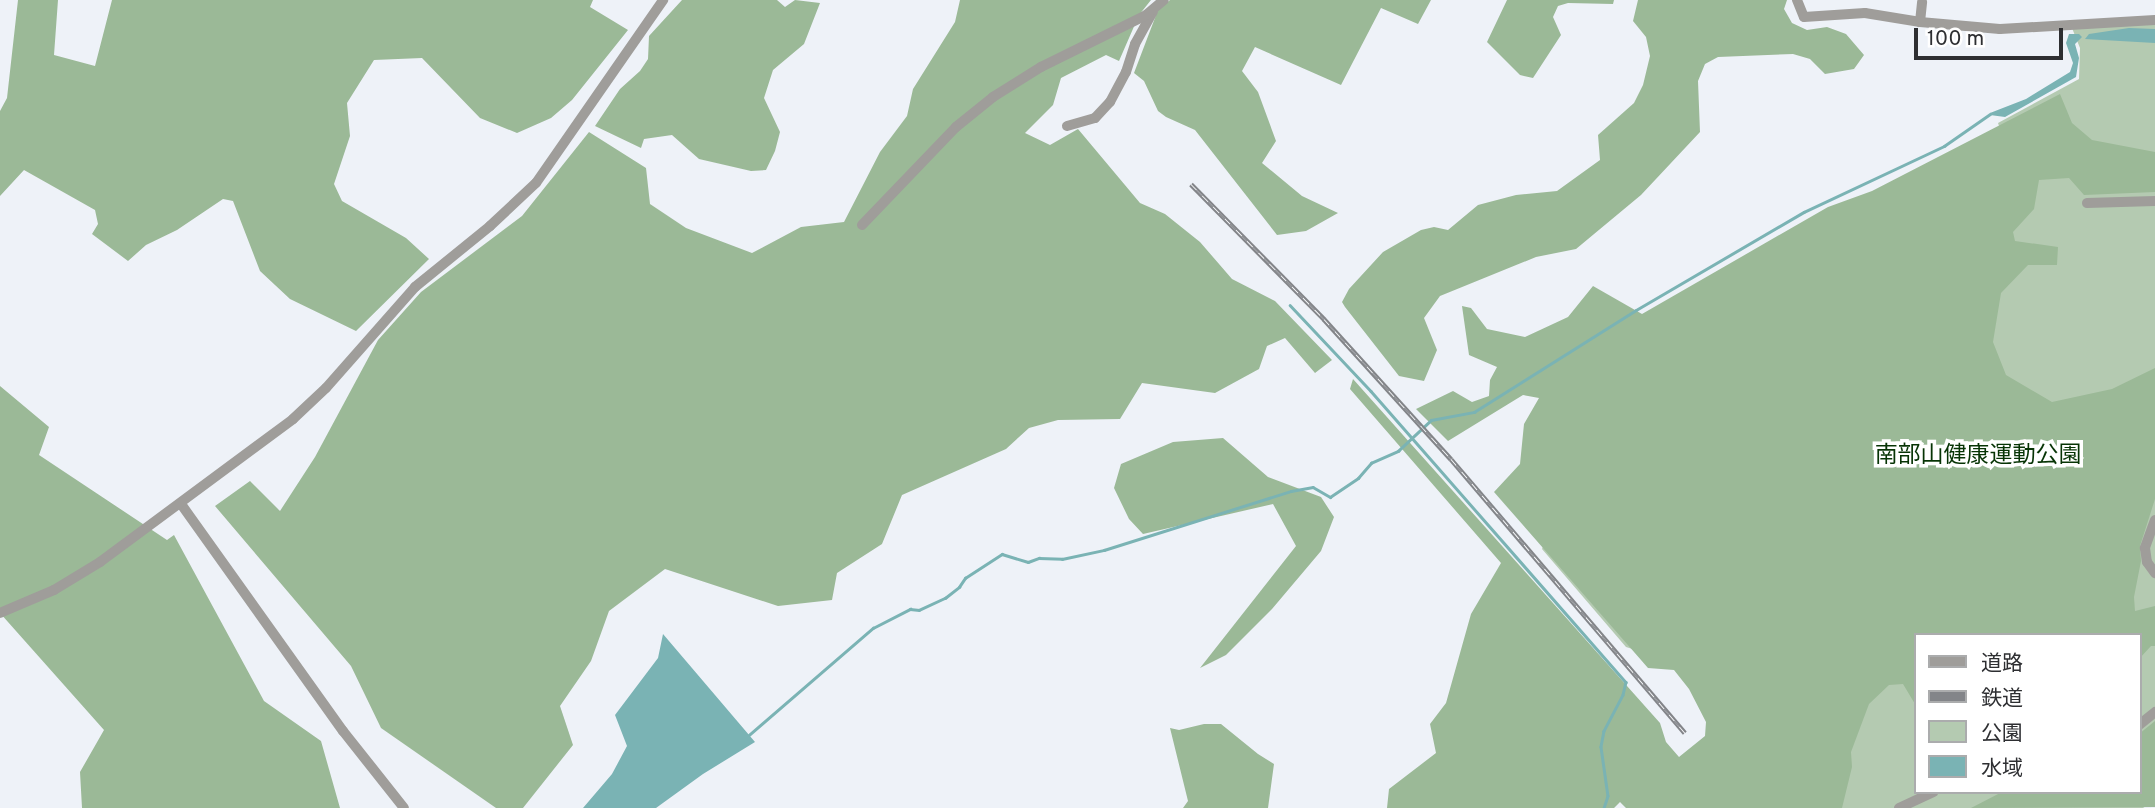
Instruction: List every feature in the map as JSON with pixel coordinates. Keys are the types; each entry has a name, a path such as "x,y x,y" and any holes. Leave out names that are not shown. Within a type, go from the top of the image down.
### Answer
{"street":[{"path":"0,613 54,590 100,562 293,419 326,388 415,288 517,202 566,141 663,0"},
{"path":"1797,0 1804,17 1865,13 1920,22 2000,29 2155,20"},
{"path":"1920,22 1922,2"},
{"path":"1067,126 1095,118 1110,102 1120,86 1135,44 1160,3"},
{"path":"862,226 956,127 993,97 1041,67 1146,15 1160,3"},
{"path":"2087,203 2155,201"},
{"path":"181,504 343,731 404,808"},
{"path":"2155,520 2146,548 2147,562 2155,573"},
{"path":"2141,723 2155,712"},
{"path":"1899,808 1929,794"}],"green space":[{"path":"18,0 58,0 54,55 95,66 112,0 593,0 590,7 628,30 572,100 551,118 517,133 480,118 422,58 374,60 347,103 350,136 334,184 342,201 406,238 429,259 356,331 290,299 260,271 233,201 223,199 177,230 146,245 128,261 92,234 98,224 95,210 24,170 0,196 0,111 7,98"},
{"path":"682,0 777,0 785,7 795,0 820,3 804,44 773,70 764,98 780,132 766,170 751,171 699,159 672,135 644,139 641,148 595,126 620,89 640,71 648,59 649,36"},
{"path":"960,0 1151,0 1139,15 1119,61 1106,55 1061,78 1053,105 1025,133 1050,145 1078,129 1140,203 1165,214 1200,242 1232,279 1275,301 1332,360 1315,373 1285,338 1267,346 1259,369 1215,393 1142,383 1120,419 1058,420 1029,428 1006,449 902,495 882,544 837,573 832,600 778,606 665,569 609,611 591,661 560,706 573,745 523,808 496,808 381,728 351,666 215,506 250,481 280,511 315,457 378,340 421,292 522,216 589,132 646,168 650,204 686,228 752,253 801,227 844,222 880,152 907,116 913,89 955,22"},
{"path":"1170,0 1431,0 1418,24 1381,8 1341,85 1255,47 1242,71 1258,92 1276,141 1262,163 1302,196 1338,213 1306,231 1277,235 1195,130 1158,111 1144,81 1134,73 1158,10"},
{"path":"1507,0 1614,0 1613,4 1568,3 1558,6 1553,17 1561,35 1533,78 1520,75 1487,42"},
{"path":"1638,0 1787,0 1784,9 1792,23 1807,30 1827,27 1846,34 1864,55 1854,69 1825,74 1810,59 1793,54 1718,57 1705,64 1698,81 1700,132 1641,195 1576,249 1536,257 1440,296 1424,318 1437,350 1424,381 1399,376 1342,302 1349,289 1383,252 1421,230 1434,227 1448,230 1478,205 1516,195 1557,191 1600,160 1598,135 1634,103 1643,85 1650,56 1646,37 1633,21"},
{"name":"南部山健康運動公園","path":"2155,20 2155,800 2143,808 1756,808 1715,732 1691,667 1626,647 1542,549 1561,501 2011,161 1998,123 2079,79 2080,48 2070,23"},
{"name":"南部山健康運動公園","path":"2060,94 2072,123 2092,140 2155,152 2155,192 2084,195 2069,178 2039,180 2034,209 2013,232 2015,241 2058,247 2057,265 2028,265 2001,293 1993,342 2006,375 2052,402 2112,389 2155,368 2155,499 2140,546 2141,561 2134,597 2135,611 2155,606 2155,646 2151,646 2141,657 2141,633 1913,633 1913,701 1903,684 1889,685 1869,704 1851,752 1852,767 1842,808 1626,808 1620,802 1614,808 1387,808 1389,789 1436,753 1430,724 1446,703 1471,614 1501,563 1350,389 1353,379 1660,723 1666,742 1679,757 1705,736 1706,722 1689,689 1674,670 1648,668 1494,492 1520,464 1524,424 1539,398 1523,395 1448,441 1416,409 1453,391 1472,402 1489,396 1490,380 1497,367 1469,355 1462,306 1471,308 1487,329 1525,337 1568,317 1593,286 1642,314 1828,207 1872,191"},
{"path":"0,386 49,427 39,455 167,540 174,535 264,701 321,741 340,808 82,808 80,772 104,730 0,613"},
{"path":"1223,438 1268,477 1321,497 1334,517 1321,551 1272,609 1226,655 1200,668 1296,546 1273,504 1143,534 1129,519 1114,488 1121,464 1173,442"},
{"path":"2155,721 2155,807 1971,808 1998,794 2141,794 2141,732"},
{"path":"1204,724 1221,724 1274,764 1268,808 1183,808 1188,801 1170,728 1179,730"}],"water":[{"path":"2129,28 2155,29 2155,43 2085,39 2089,34"},
{"path":"2069,34 2079,34 2082,37 2075,44 2079,58 2076,77 2005,117 1990,115 2026,99 2070,72 2073,63 2066,43"},
{"path":"663,634 755,742 703,774 656,808 583,808 612,774 627,746 615,715 658,658"}],"waterway":[{"path":"749,735 873,628 910,609 919,610 945,598 959,587 965,578 1002,554 1028,562 1039,558 1062,559 1104,550 1291,491 1313,487 1330,497 1358,478 1371,463 1398,451 1431,420 1474,412 1636,310 1804,212 1944,146 1990,114"},
{"path":"1290,305 1371,391 1626,682 1623,695 1604,731 1601,747 1608,796 1604,808"}],"railway":[{"path":"1191,184 1324,319 1451,459 1685,733"}]}
